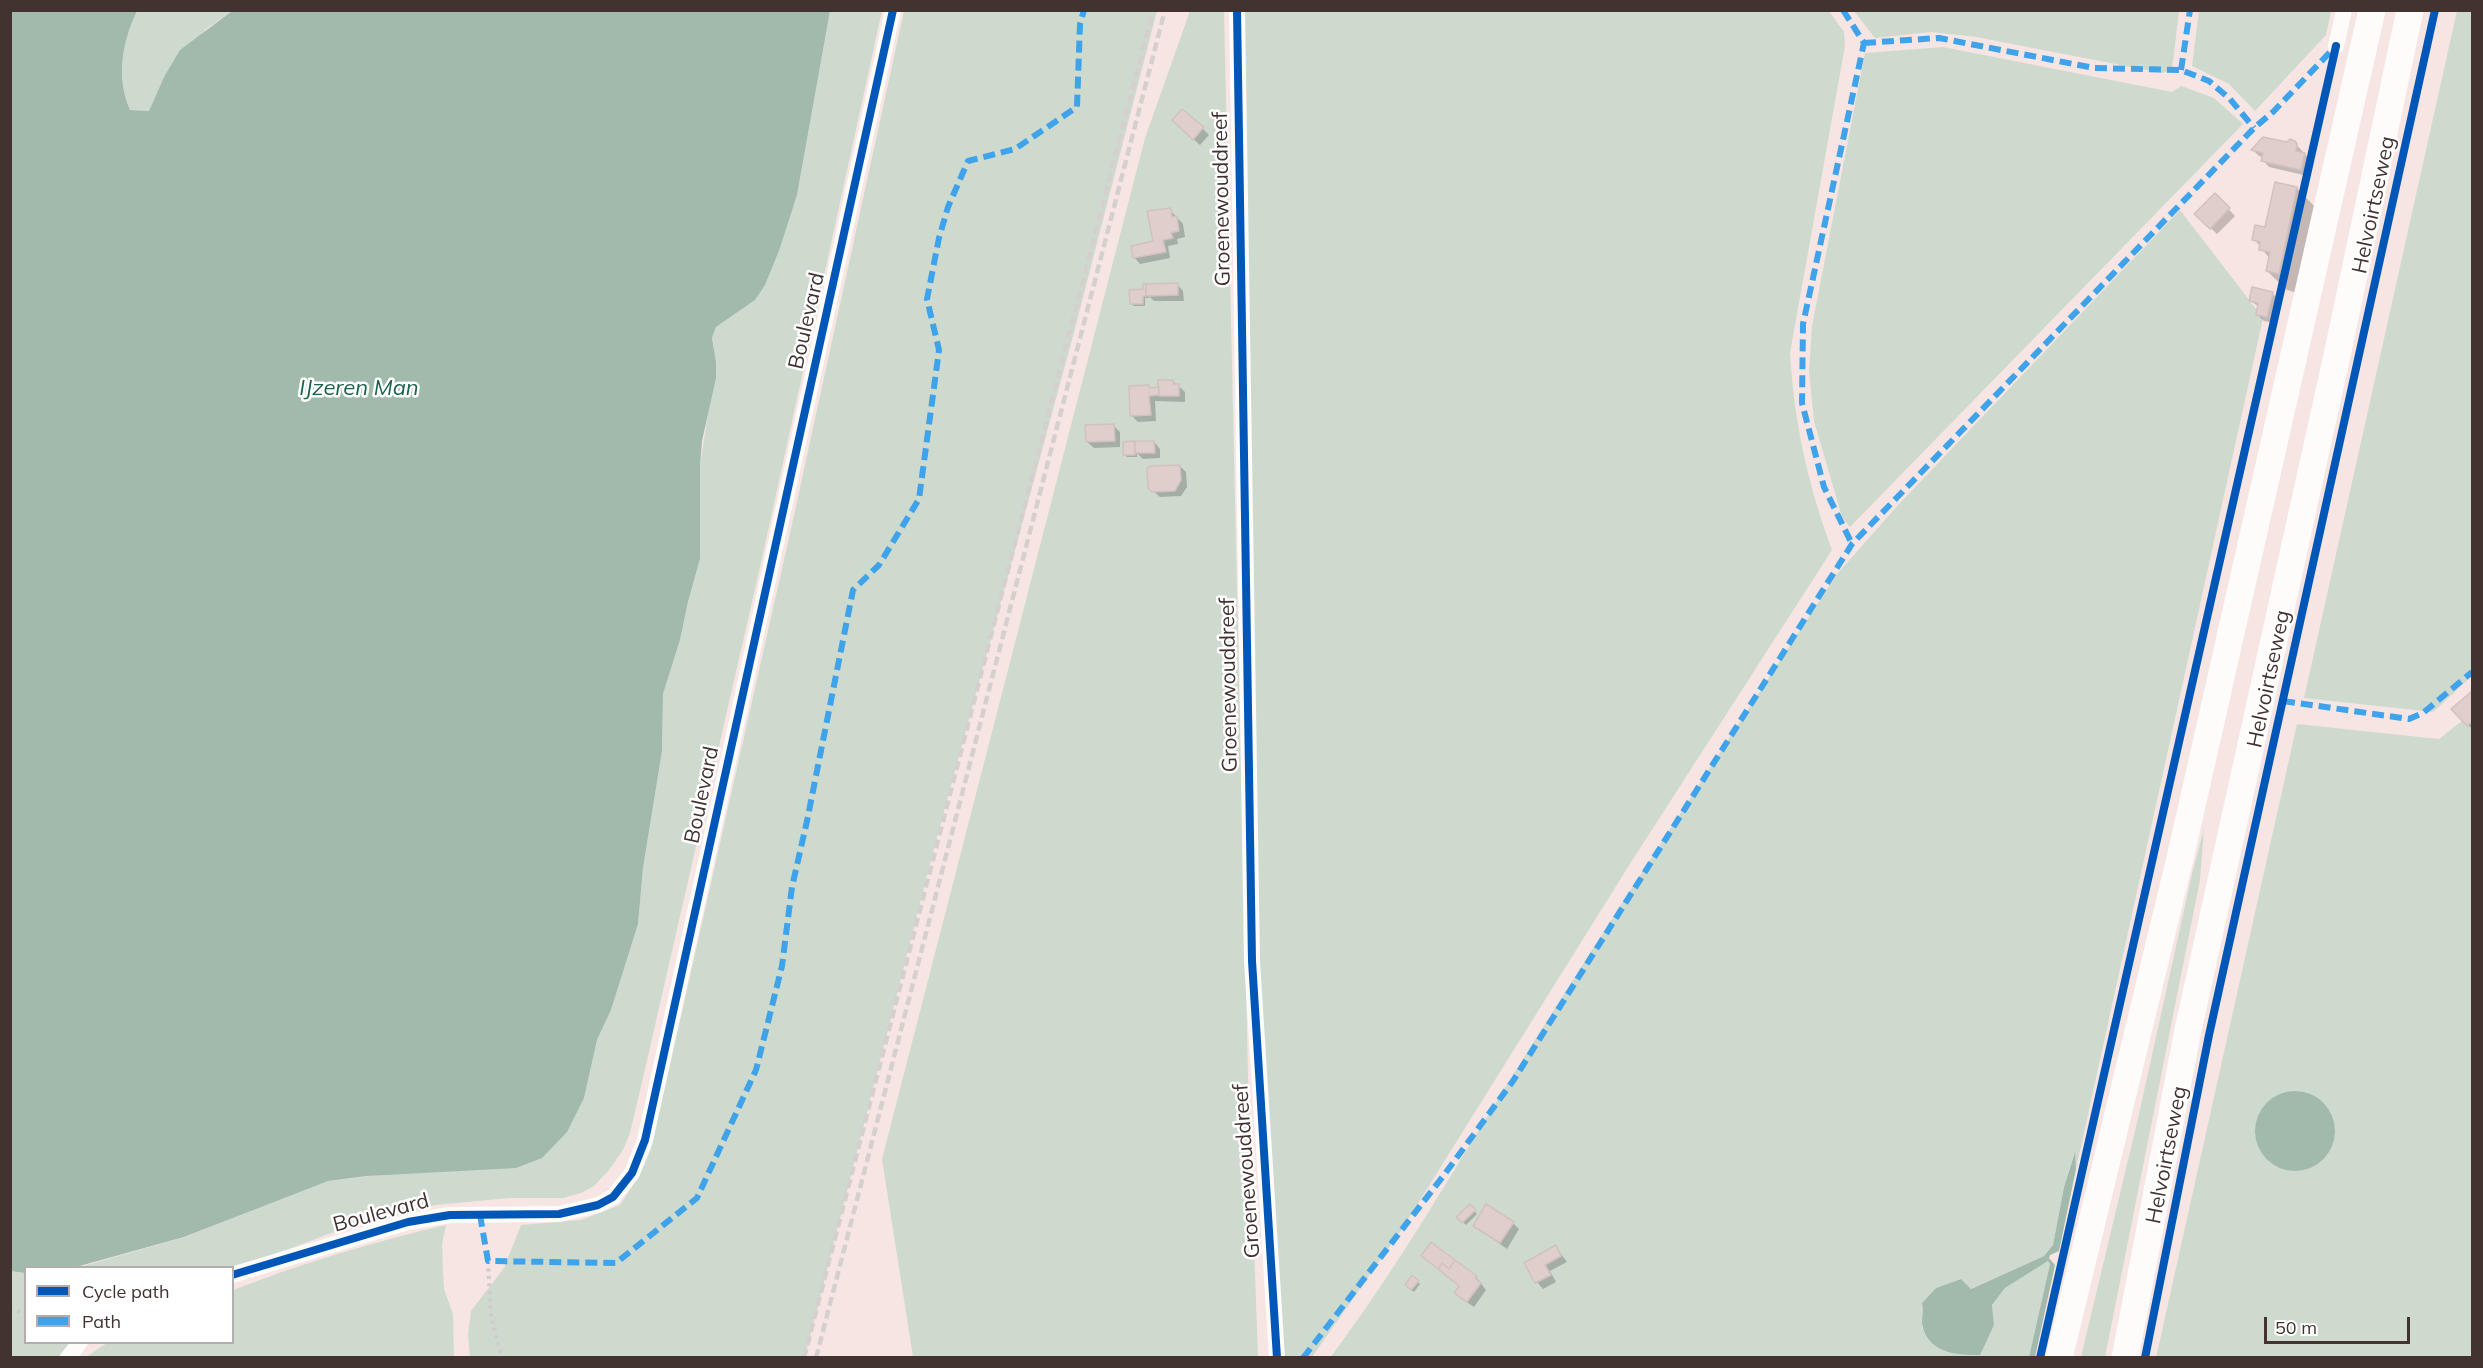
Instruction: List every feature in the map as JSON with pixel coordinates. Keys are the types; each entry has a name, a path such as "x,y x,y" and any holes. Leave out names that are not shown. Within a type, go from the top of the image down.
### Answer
{"main road":[{"name":"Helvoirtseweg","path":"2059,1358 2184,843 2372,10"},
{"name":"Helvoirtseweg","path":"2125,1358 2188,1030 2339,346 2410,10"}],"street":[{"name":"Boulevard","path":"234,1274 408,1222 439,1216 559,1215 584,1210 613,1197 632,1173 645,1140 893,10"},
{"name":"Groenewouddreef","path":"1237,10 1251,962 1277,1358"},
{"path":"2336,46 2344,10"},
{"path":"68,1358 78,1344"}],"path":[{"path":"488,1261 491,1317 502,1358"}],"shaded area":[{"path":"2199,10 2331,11 2326,35 2255,111 2229,84 2192,66"},
{"path":"137,11 232,11 206,29 164,77 149,111 130,110 123,85 124,47"},
{"path":"830,11 882,11 763,554 630,1133 623,1150 594,1186 581,1193 563,1198 510,1198 435,1205 334,1232 234,1267 83,1266 185,1237 328,1181 387,1174 584,1098 597,1040 611,1010 638,924 643,868 662,751 663,694 680,640 700,559 700,466 716,362 712,338 716,327 755,300 780,248 797,195"},
{"path":"904,11 1157,11 1072,340 933,852 805,1357 470,1358 468,1335 471,1311 504,1268 521,1225 581,1220 620,1205 639,1176 651,1149 791,529"},
{"path":"1190,11 1224,11 1248,1076 1258,1357 913,1357 882,1159 1145,138"},
{"path":"1243,11 1829,11 1844,32 1845,46 1790,353 1795,404 1809,477 1832,550 1628,867 1402,1229 1312,1357 1273,1357 1260,987"},
{"path":"1854,11 2179,11 2172,70 2162,73 1976,37 1931,32 1875,38"},
{"path":"2457,11 2472,11 2472,676 2433,712 2304,698"},
{"path":"1943,47 2172,92 2181,86 2214,98 2243,124 1850,527 1842,517 1814,421 1809,371 1812,326 1865,53"},
{"path":"2180,210 2263,318 2076,1169 2074,1154 2064,1187 2053,1245 2044,1256 1970,1289 1961,1279 1936,1288 1922,1303 1922,1329 1994,1326 1992,1305 2005,1288 2048,1261 2050,1264 2029,1357 1330,1358 1399,1258 1588,957 1837,574 1899,504"},
{"path":"2472,713 2472,1357 2156,1358 2297,724 2439,739"},
{"path":"2204,829 2200,880 2105,1357 2081,1357 2139,1114 2192,874"},
{"path":"446,1225 442,1244 443,1273 444,1289 453,1314 454,1357 86,1357 106,1344 234,1344 234,1290 338,1254"},
{"path":"10,1271 24,1273 24,1344 69,1344 58,1357 11,1357"}],"water":[{"name":"IJzeren Man","path":"10,11 137,11 125,47 123,85 130,110 149,111 164,77 180,50 232,11 830,11 797,195 780,248 765,285 755,300 716,327 712,338 716,378 702,441 700,559 680,640 663,694 662,751 643,868 638,924 611,1010 597,1040 584,1098 567,1132 542,1158 516,1168 367,1176 328,1181 184,1237 80,1266 24,1266 24,1273 11,1271"},
{"path":"2287,1091 2303,1091 2324,1102 2335,1123 2335,1139 2324,1160 2303,1171 2287,1171 2273,1165 2261,1153 2255,1139 2255,1123 2261,1109 2273,1097"},
{"path":"2075,1152 2076,1169 2059,1251 2050,1255 2049,1258 2055,1265 2035,1357 2029,1357 2050,1264 2048,1261 2005,1288 1992,1305 1994,1325 1980,1355 1940,1349 1928,1339 1923,1328 1922,1303 1936,1288 1961,1279 1971,1289 2044,1256 2053,1245 2064,1187"}],"building":[{"path":"1182,109 1204,127 1193,140 1172,120"},
{"path":"2263,137 2287,142 2290,139 2295,141 2296,151 2305,153 2301,170 2261,161 2263,153 2251,150"},
{"path":"2275,182 2297,187 2279,274 2266,271 2270,252 2259,250 2260,242 2252,240 2255,225 2265,227"},
{"path":"2215,193 2230,208 2210,229 2194,214"},
{"path":"1171,208 1172,217 1177,216 1179,231 1171,233 1173,238 1163,240 1166,252 1133,258 1131,246 1153,241 1147,211"},
{"path":"1178,283 1178,295 1146,296 1146,284"},
{"path":"1143,284 1146,284 1146,296 1143,296 1143,304 1130,304 1129,290 1143,289"},
{"path":"2252,287 2273,292 2267,317 2256,315 2258,303 2249,301"},
{"path":"1158,380 1173,380 1174,384 1179,384 1179,396 1159,396"},
{"path":"1149,385 1149,388 1159,387 1159,395 1149,396 1151,415 1130,416 1129,386"},
{"path":"1114,424 1115,441 1086,442 1085,425"},
{"path":"1134,441 1135,455 1123,455 1123,442"},
{"path":"1135,441 1154,441 1155,453 1135,453"},
{"path":"1180,465 1181,480 1175,491 1152,492 1148,488 1147,469 1150,466"},
{"path":"2472,691 2472,722 2467,726 2451,709"},
{"path":"1470,1204 1476,1210 1462,1223 1456,1217"},
{"path":"1486,1204 1514,1222 1500,1243 1473,1226"},
{"path":"1431,1242 1455,1260 1449,1269 1442,1263 1438,1269 1421,1256"},
{"path":"1556,1245 1561,1256 1545,1265 1551,1275 1535,1283 1524,1263"},
{"path":"1455,1260 1477,1276 1475,1278 1481,1283 1467,1302 1454,1293 1459,1286 1438,1269 1442,1263 1449,1269"},
{"path":"1412,1275 1419,1281 1411,1290 1405,1285"}],"railway":[{"path":"804,1358 1153,10"},
{"path":"816,1358 1165,10"}],"marked path":[{"path":"480,1215 488,1261 616,1263 697,1198 756,1070 782,966 792,887 853,590 879,565 919,499 939,350 927,299 939,238 948,207 968,161 1015,149 1077,107 1080,24 1084,10"},
{"path":"1843,10 1864,43 1803,324 1802,403 1824,487 1852,544"},
{"path":"2181,70 2190,10"},
{"path":"1864,43 1939,38 2094,68 2181,70 2209,81 2230,99 2254,128"},
{"path":"1303,1358 1444,1175 1513,1081 1852,544 2334,48"},
{"path":"2283,701 2409,719 2423,713 2472,672"}],"cycle path":[{"path":"234,1274 408,1222 450,1215 559,1214 598,1205 613,1197 632,1173 645,1140 893,10"},
{"path":"1237,10 1252,961 1277,1358"},
{"path":"2145,1358 2209,1035 2435,10"},
{"path":"2040,1358 2336,46"}]}
